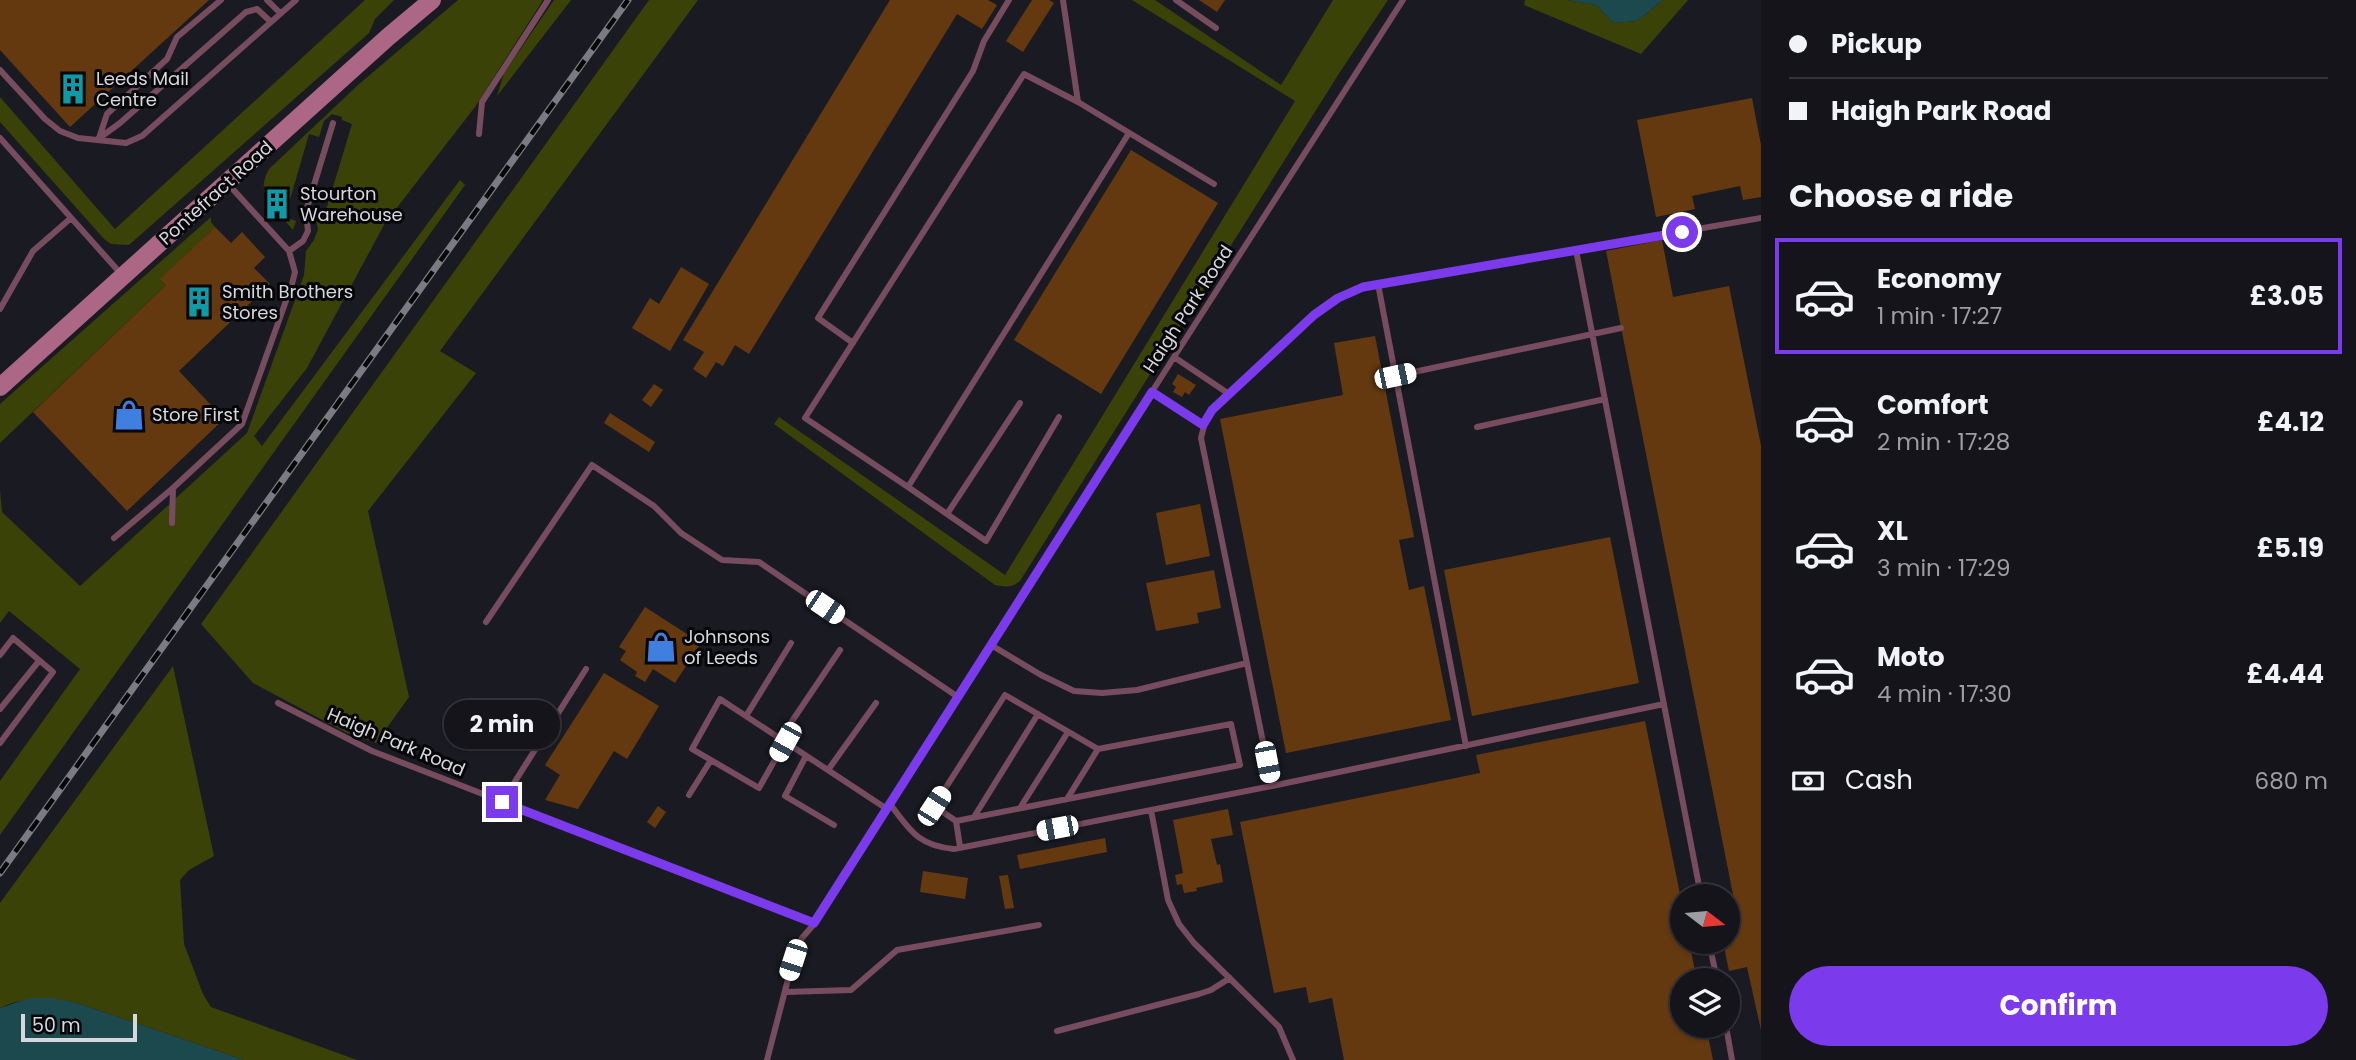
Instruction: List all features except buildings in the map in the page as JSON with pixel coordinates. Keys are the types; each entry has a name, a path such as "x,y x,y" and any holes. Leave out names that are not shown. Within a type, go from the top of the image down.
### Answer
{"main road":[{"name":"Pontefract Road","path":"0,387 432,0"}],"lane":[{"path":"98,139 107,114 167,59 177,37 221,0"},
{"path":"267,0 281,13"},
{"path":"0,70 44,120 60,131 79,138 126,143 142,136 296,0"},
{"path":"479,134 482,102 548,0"},
{"path":"853,343 818,318 973,71 984,41 1009,0"},
{"path":"1063,0 1078,102"},
{"path":"1176,0 1216,27"},
{"name":"Haigh Park Road","path":"278,704 372,751 814,923 1403,0"},
{"path":"98,139 120,123 246,12 257,9 271,22"},
{"path":"1059,417 986,541 805,418 1024,74 1078,102 1214,184"},
{"path":"289,251 303,241 308,231 306,211 333,123"},
{"path":"908,487 1129,133"},
{"path":"0,138 123,276"},
{"path":"114,538 242,424 292,284 295,272 289,251 228,183"},
{"path":"0,309 33,251 71,218"},
{"path":"1272,786 1201,438 1203,425 1212,410 1314,315 1338,298 1363,287 1761,218"},
{"path":"1576,250 1699,884"},
{"path":"1378,284 1466,746"},
{"path":"1395,376 1621,328"},
{"path":"1174,356 1229,394"},
{"path":"1152,392 1203,425"},
{"path":"1477,427 1605,399"},
{"path":"947,514 1020,403"},
{"path":"486,622 592,465 654,506 681,533 722,560 759,562 958,697"},
{"path":"172,523 173,488"},
{"path":"0,655 13,638 52,672 0,744"},
{"path":"746,716 791,643"},
{"path":"991,645 1074,691 1102,693 1137,690 1247,663"},
{"path":"841,650 783,740 759,788 692,749 720,699 783,740 806,756 888,807 912,833 939,848 960,847 1272,786 1664,704"},
{"path":"0,709 39,661"},
{"path":"502,802 586,669"},
{"path":"1005,695 1038,714 1098,749 1231,724 1240,765 956,821 934,806 1005,695"},
{"path":"828,770 876,703"},
{"path":"974,817 1038,714"},
{"path":"1020,808 1068,732"},
{"path":"1067,799 1098,749"},
{"path":"806,756 785,796 834,825"},
{"path":"689,795 711,760"},
{"path":"1151,810 1168,900 1180,924 1194,943 1279,1027 1293,1060"},
{"path":"956,821 960,847"},
{"path":"767,1060 793,960 802,939 814,923"},
{"path":"786,992 851,990 897,950 1039,925"},
{"path":"1057,1031 1199,994 1212,990 1230,978"},
{"path":"1728,1038 1732,1060"}],"green space":[{"path":"365,0 394,0 375,19 369,33 129,245 111,244 104,239 0,122 0,97 115,229"},
{"path":"458,0 543,0 475,107 385,223 307,368 254,436 262,446 460,180 465,185 0,835 0,781 80,669 9,611 0,623 0,490 2,512 80,586 247,433 304,275 306,251 318,229 314,212 316,207 326,210 352,124 332,114 324,121 319,137 309,134 285,217 296,221 293,230 276,211 284,204 278,197 269,203 267,199 264,182 269,169 358,85"},
{"path":"554,0 571,0 497,96 504,73"},
{"path":"649,0 698,0 440,351 476,373 368,511 409,697 376,743 345,732 253,683 201,624"},
{"path":"1132,0 1155,0 1281,85 1333,0 1388,0 1020,581 1008,586 995,585 774,424 779,417 1005,575 1295,101"},
{"path":"1525,0 1568,0 1596,5 1614,23 1637,21 1663,0 1688,0 1641,54 1524,5"},
{"path":"211,217 215,227 161,279 166,285 0,443 0,404"},
{"path":"173,666 214,856 189,870 180,880 184,944 203,994 211,1007 357,1060 244,1060 74,1002 27,1000 0,1008 0,903"}],"water":[{"path":"1568,0 1663,0 1637,21 1614,23 1596,5"},
{"path":"30,998 74,1002 244,1060 0,1060 0,1008"}],"railway":[{"path":"0,873 628,0"}],"place":[{"name":"Leeds Mail Centre","path":"73,89"},
{"name":"Stourton Warehouse","path":"277,204"},
{"name":"Smith Brothers Stores","path":"199,302"},
{"name":"Store First","path":"129,415"},
{"name":"Johnsons of Leeds","path":"661,647"}],"route":[{"path":"502,802 814,923 1152,392 1203,425 1212,410 1314,315 1338,298 1363,287 1682,232"}]}
